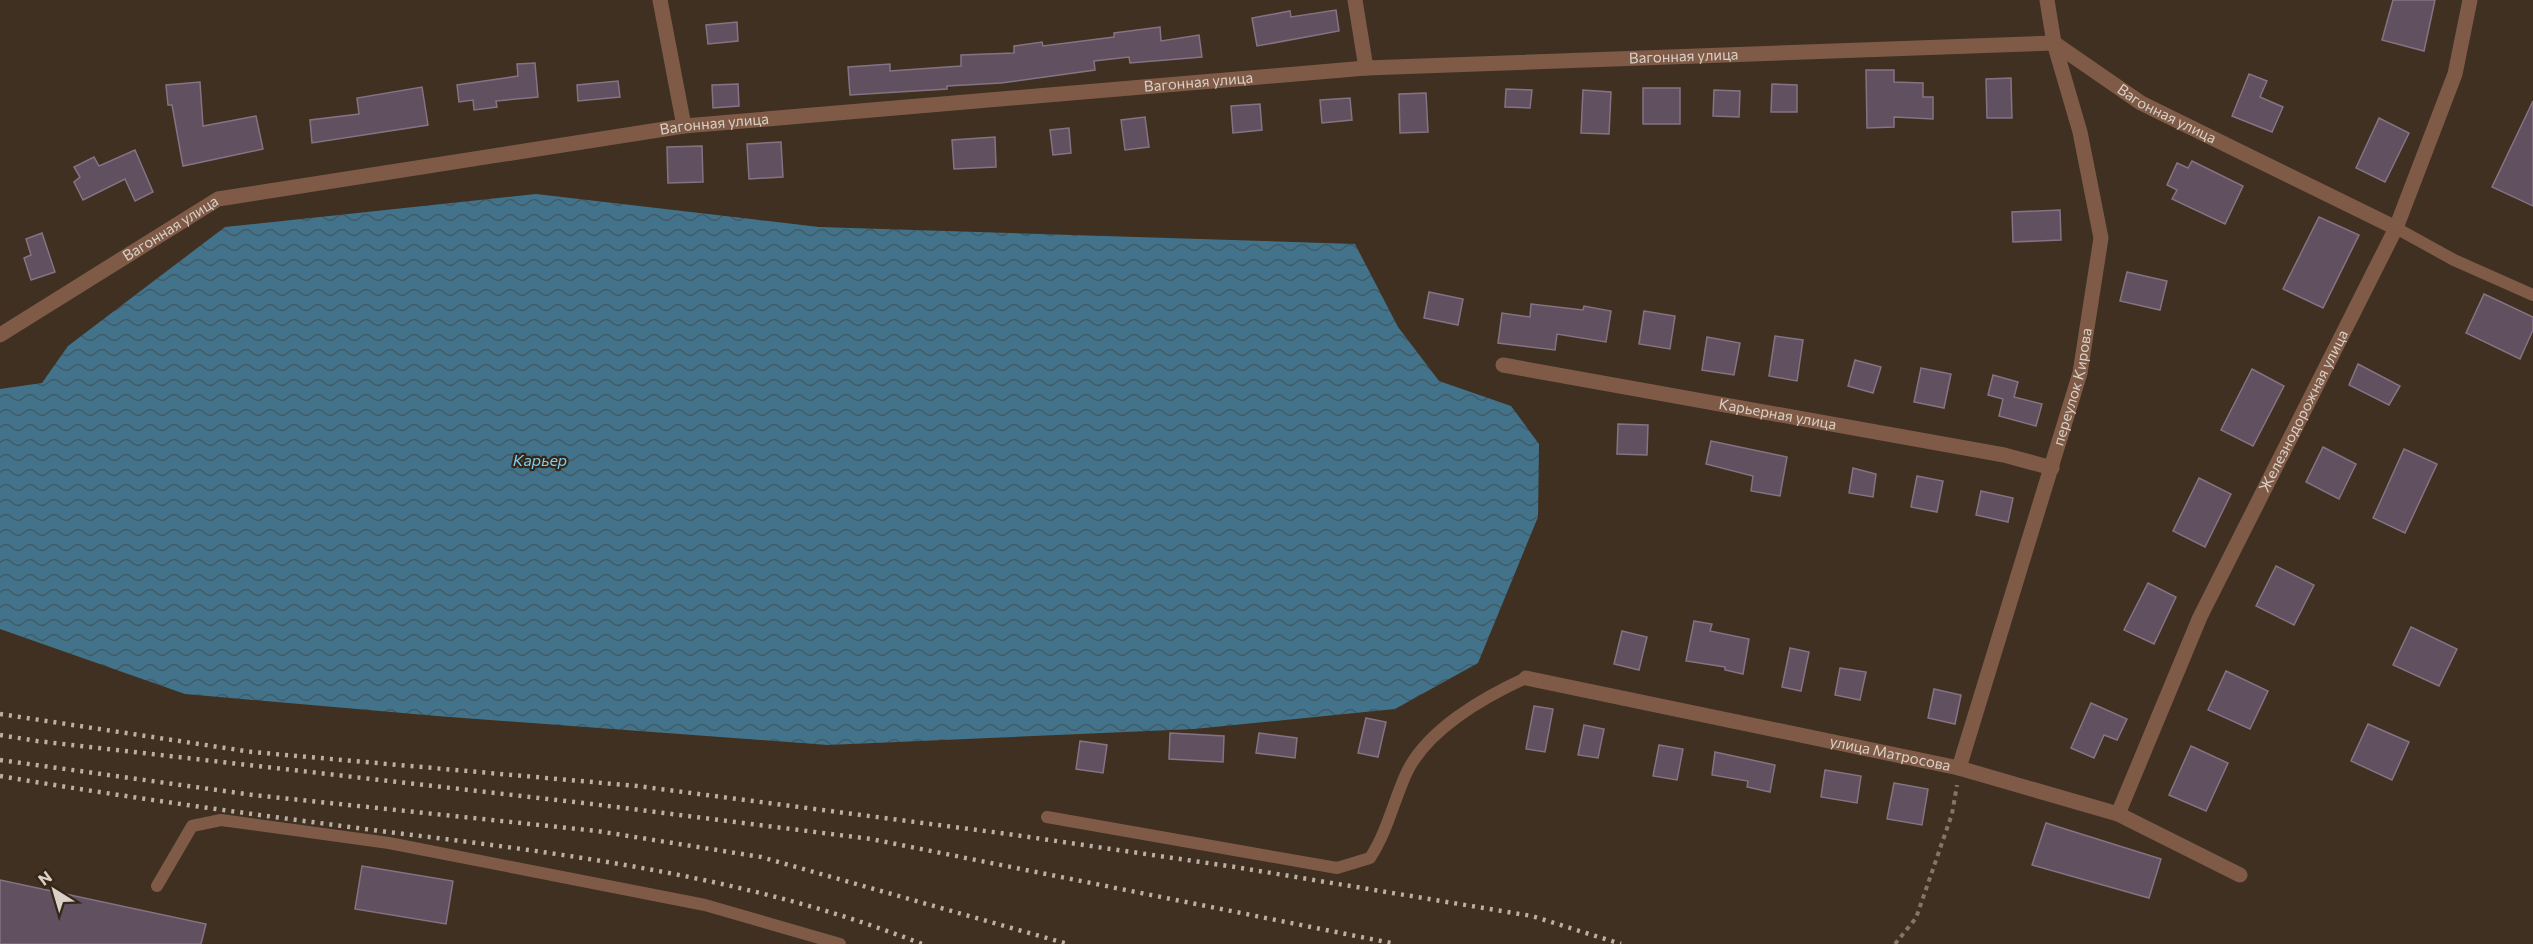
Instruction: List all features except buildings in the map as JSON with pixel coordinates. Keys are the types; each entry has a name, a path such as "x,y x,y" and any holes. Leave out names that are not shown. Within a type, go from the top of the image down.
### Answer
{"street":[{"path":"660,0 684,126"},
{"path":"1355,0 1366,68"},
{"name":"переулок Кирова","path":"1959,768 2079,373 2100,238 2080,132 2054,43 2047,0"},
{"name":"Железнодорожная улица","path":"2118,814 2200,617 2396,228 2455,74 2470,0"},
{"name":"Вагонная улица","path":"0,335 218,199 684,126 1366,68 2054,43 2141,103 2396,228"},
{"name":"Карьерная улица","path":"1503,364 2004,455 2052,468"},
{"name":"улица Матросова","path":"1526,678 1959,768 2118,814 2240,875"}],"lane":[{"path":"2396,228 2454,260 2533,294"},
{"path":"1047,817 1337,868 1348,865 1370,858 1382,840 1407,772 1428,744 1459,715 1526,678"},
{"path":"158,886 192,826 221,820 389,843 705,905 840,944"}],"path":[{"path":"1895,944 1916,918 1952,814 1959,768"}],"water":[{"name":"Карьер","path":"536,194 819,227 1355,244 1398,327 1439,381 1511,406 1539,444 1538,517 1478,663 1395,709 1194,729 828,745 437,716 185,694 0,629 0,389 42,383 68,346 225,227"}],"railway":[{"path":"0,714 252,752 637,786 1008,834 1235,867 1532,916 1621,944"},
{"path":"0,735 871,839 1396,944"},
{"path":"0,760 253,795 597,831 761,857 1068,944"},
{"path":"0,776 194,806 524,849 659,871 792,901 922,944"}]}
